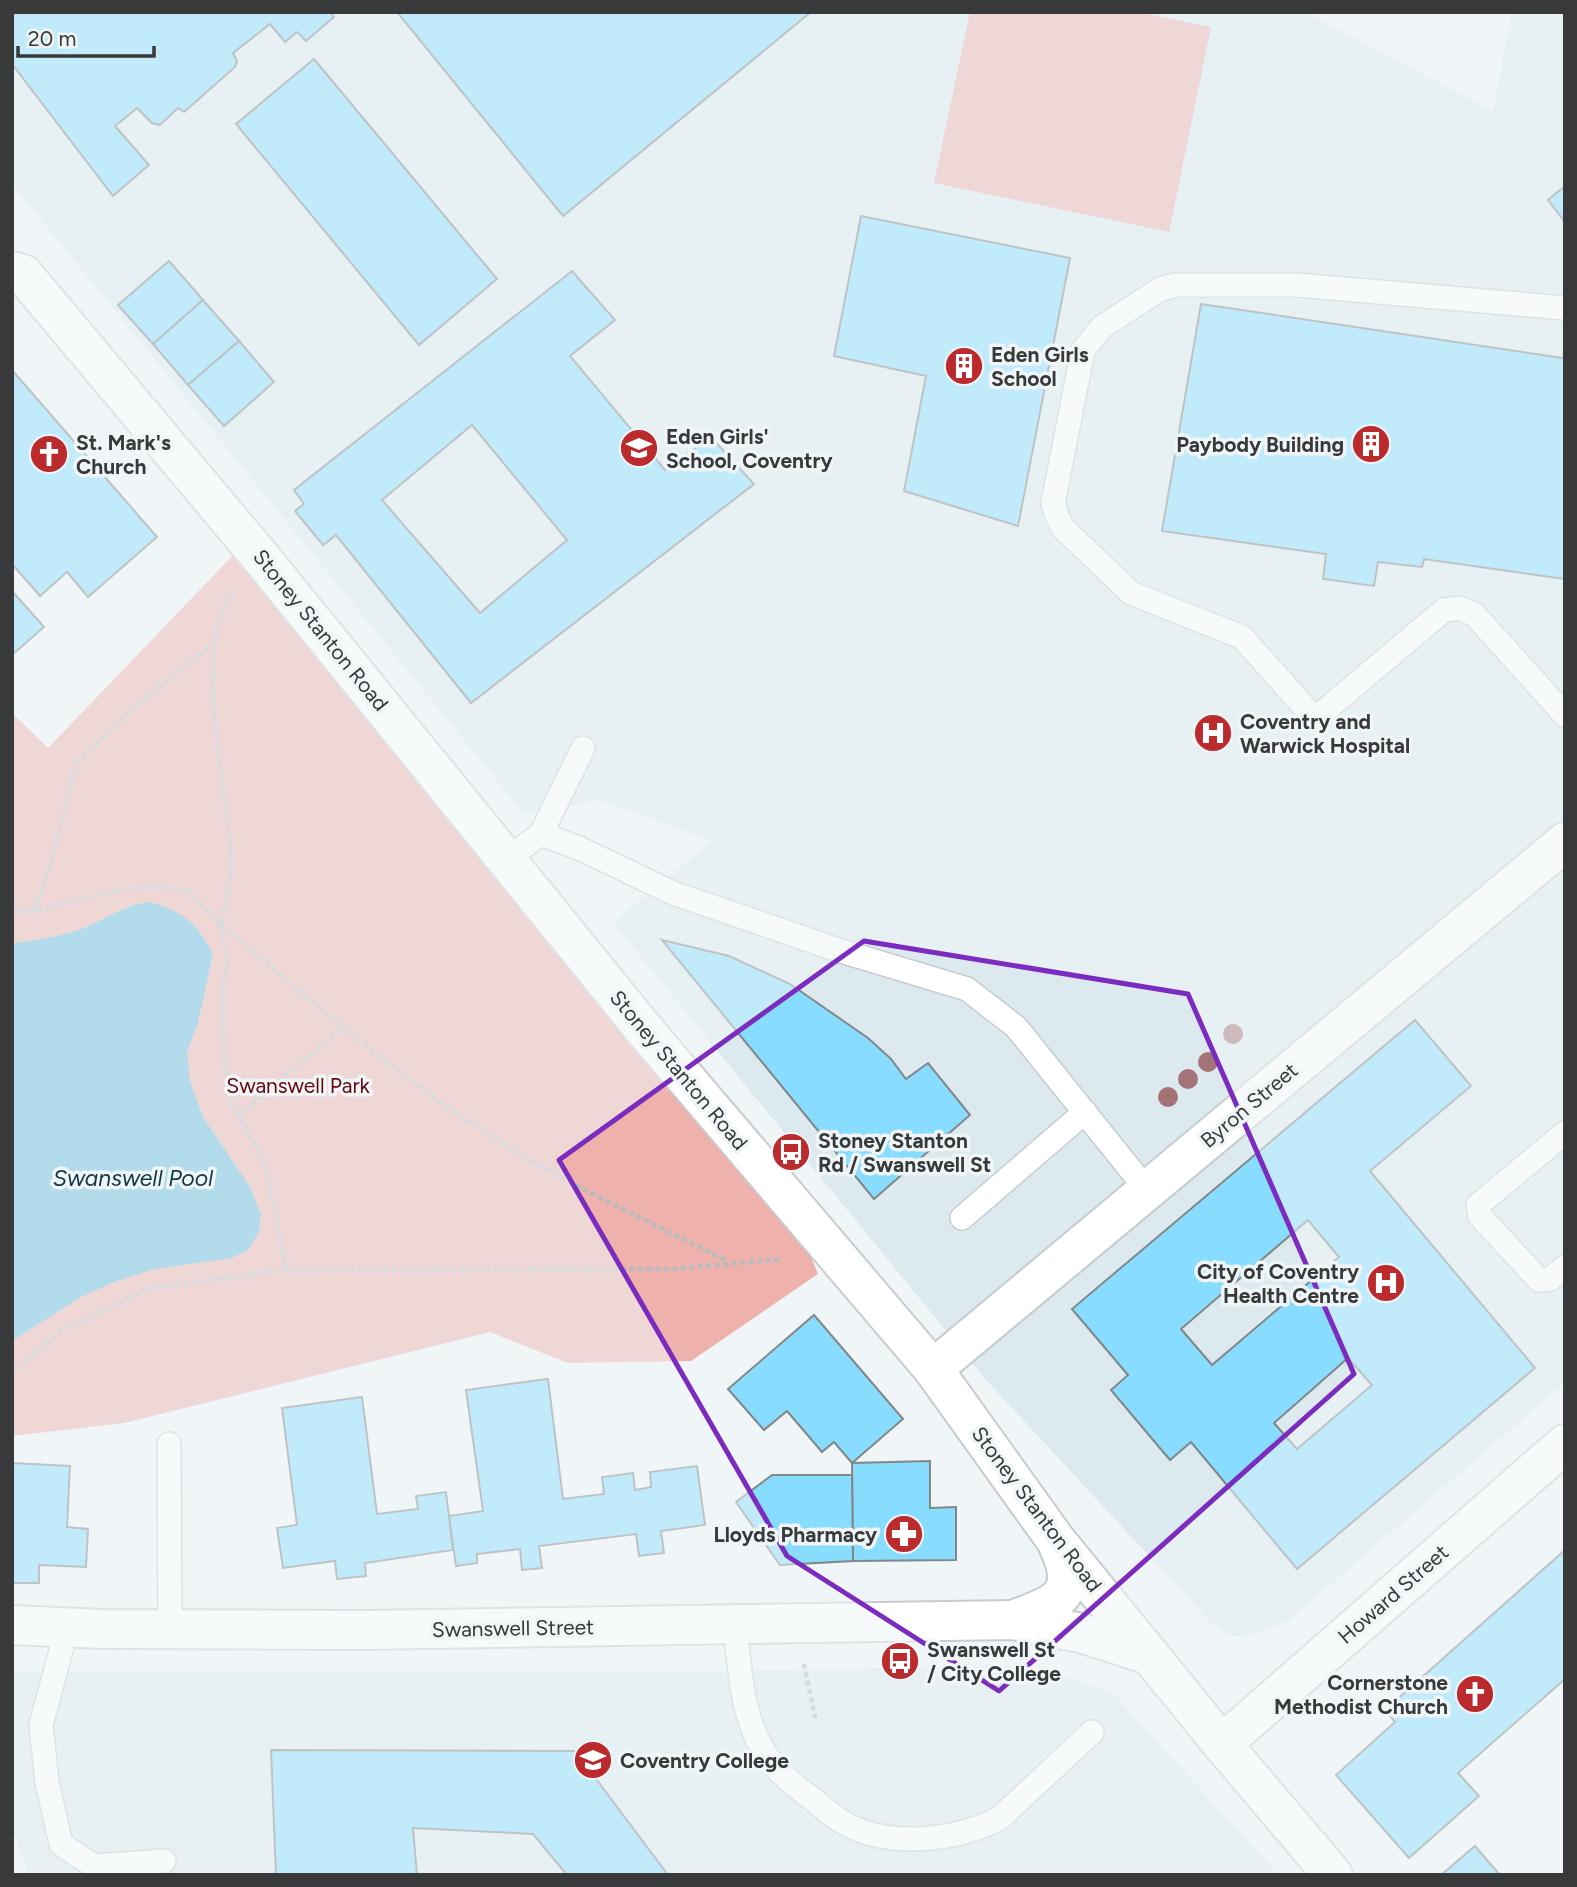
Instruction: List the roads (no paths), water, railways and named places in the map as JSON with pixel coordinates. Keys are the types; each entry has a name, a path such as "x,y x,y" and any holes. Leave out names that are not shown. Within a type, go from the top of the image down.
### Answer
{"main road":[{"name":"Stoney Stanton Road","path":"14,268 23,274 263,560 508,858 647,1033 933,1369 1055,1539 1222,1744 1334,1875"},
{"name":"Byron Street","path":"933,1369 1565,842"},
{"name":"Howard Street","path":"1222,1744 1565,1444"},
{"name":"Swanswell Street","path":"1013,1620 1044,1608 1062,1595 1068,1583 1069,1569 1055,1539"},
{"name":"Swanswell Street","path":"12,1625 170,1629 796,1626 928,1619 1013,1620 1081,1633 1149,1654"}],"lane":[{"path":"1565,308 1297,285 1176,285 1160,289 1102,327 1083,350 1053,503 1063,528 1131,593 1242,637 1315,719 1444,610 1460,608 1475,615 1565,715"},
{"path":"508,858 541,834 583,748"},
{"path":"541,834 581,849 673,892 841,951 967,989 1016,1027 1147,1190"},
{"path":"962,1218 1085,1112"},
{"path":"1565,1133 1478,1205 1480,1216 1539,1280 1550,1279 1565,1267"},
{"path":"169,1444 170,1629"},
{"path":"735,1626 747,1714 762,1750 788,1780 844,1824 869,1834 911,1839 984,1826 1000,1818 1092,1732"},
{"path":"67,1628 41,1725 47,1782 61,1844 94,1866 164,1861"}],"water":[{"name":"Swanswell Pool","path":"150,902 172,910 188,920 213,953 198,1023 187,1052 190,1082 203,1117 250,1187 261,1215 259,1232 249,1249 232,1258 154,1269 114,1282 81,1297 12,1341 12,944 73,932 130,907"}],"place":[{"name":"Eden Girls School","path":"964,366"},
{"name":"Paybody Building","path":"1371,444"},
{"name":"Eden Girls' School, Coventry","path":"639,448"},
{"name":"St. Mark's Church","path":"49,454"},
{"name":"Coventry and Warwick Hospital","path":"1213,733"},
{"name":"Stoney Stanton Rd / Swanswell St","path":"791,1152"},
{"name":"City of Coventry Health Centre","path":"1386,1283"},
{"name":"Lloyds Pharmacy","path":"904,1534"},
{"name":"Swanswell St / City College","path":"900,1661"},
{"name":"Cornerstone Methodist Church","path":"1475,1694"},
{"name":"Coventry College","path":"593,1760"}],"park label":[{"name":"Swanswell Park","path":"298,1085"}]}
